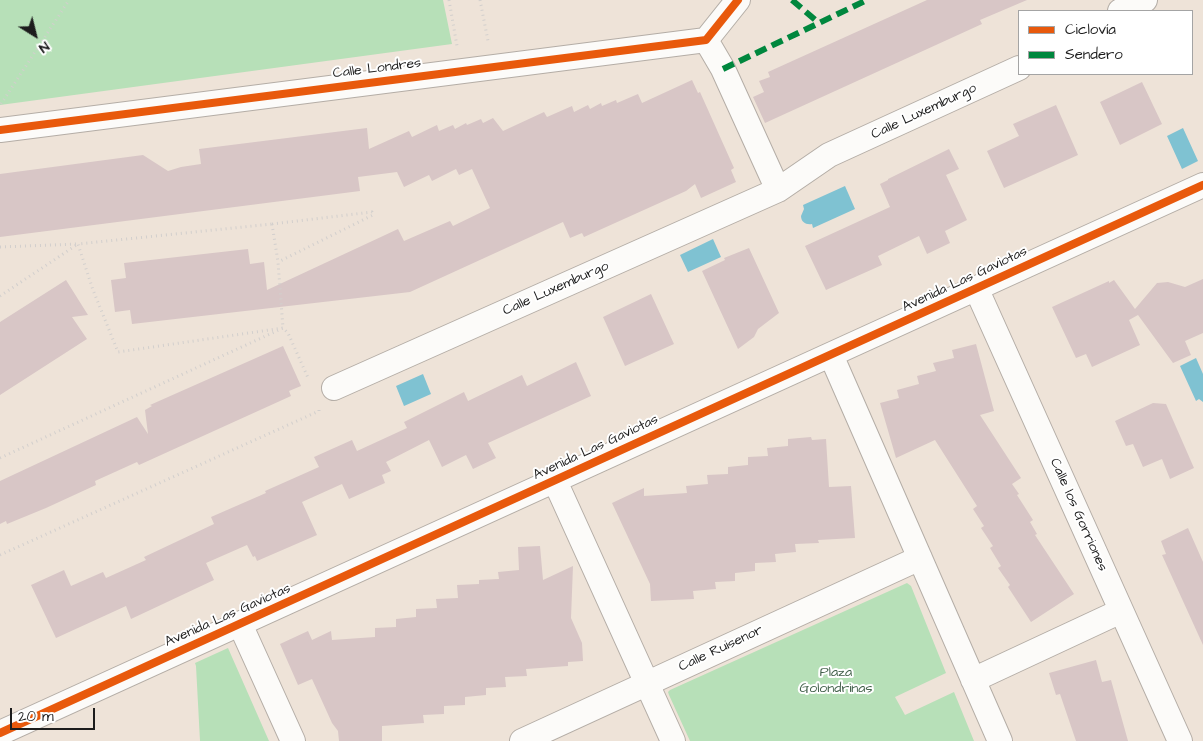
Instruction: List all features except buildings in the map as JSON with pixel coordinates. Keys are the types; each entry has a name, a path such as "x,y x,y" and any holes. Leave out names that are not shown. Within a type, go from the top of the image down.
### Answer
{"street":[{"path":"738,0 706,40 723,70 778,190"},
{"path":"1122,10 1145,0"},
{"name":"Calle Londres","path":"0,130 706,40"},
{"name":"Calle Luxemburgo","path":"321,392 778,190 829,156 1018,68"},
{"name":"Avenida Las Gaviotas","path":"0,733 1203,185"},
{"name":"Calle los Gorriones","path":"976,288 1180,741"},
{"path":"831,355 1000,741"},
{"path":"555,481 674,741"},
{"name":"Calle Ruisenor","path":"522,741 920,558"},
{"path":"973,680 1121,612"},
{"path":"240,624 293,741"}],"path":[{"path":"0,105 69,0"},
{"path":"0,247 78,244 372,212 373,215 278,262"},
{"path":"0,555 319,411 321,392 288,333 283,328 278,262 272,224"},
{"path":"78,244 118,352 283,328"},
{"path":"0,296 78,244"},
{"path":"0,458 283,328"}],"green space":[{"path":"0,0 443,0 452,44 0,105"},
{"name":"Plaza Golondrinas","path":"907,583 911,586 946,673 895,697 905,715 954,692 974,741 690,741 669,695 668,692 670,690"},
{"path":"228,648 269,741 200,741 195,663"}],"water":[{"path":"1183,128 1198,161 1182,169 1167,136"},
{"path":"845,186 855,209 813,228 812,224 803,221 801,216 804,209 803,205"},
{"path":"713,239 721,257 688,272 680,255"},
{"path":"1196,358 1203,374 1203,402 1199,399 1196,401 1180,366"},
{"path":"423,374 431,394 404,406 396,386"}],"marked path":[{"path":"792,0 819,23"},
{"path":"723,69 867,0"}],"cycle path":[{"path":"0,130 706,40 738,0"},
{"path":"0,733 1203,185"}]}
